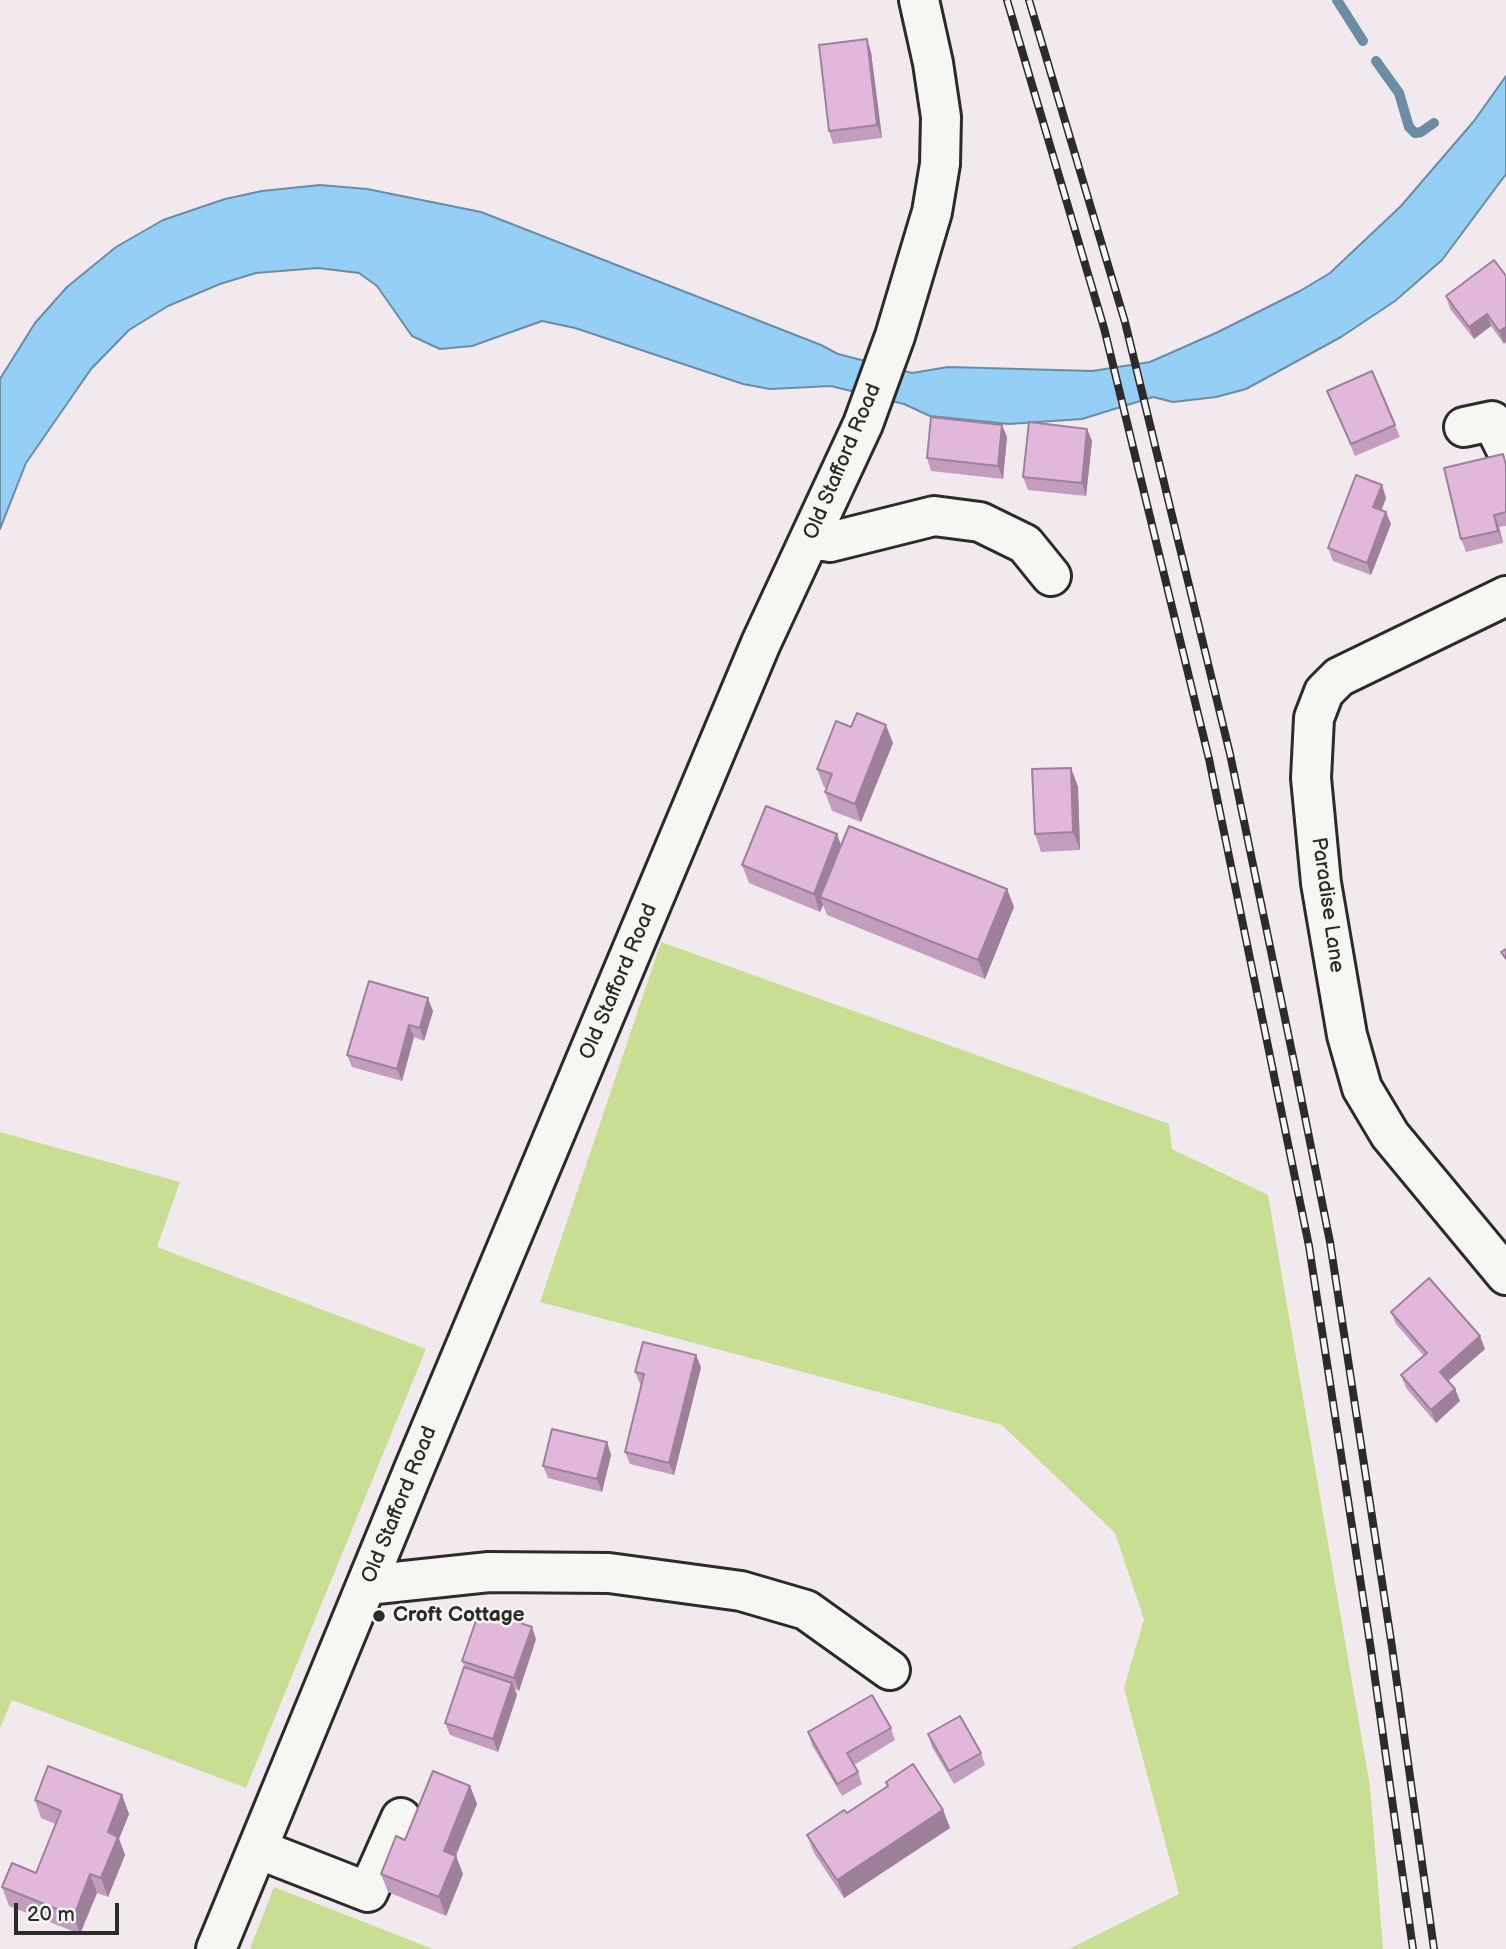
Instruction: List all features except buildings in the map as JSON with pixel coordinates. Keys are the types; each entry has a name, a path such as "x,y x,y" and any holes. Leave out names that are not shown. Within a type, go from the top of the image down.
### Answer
{"street":[{"name":"Old Stafford Road","path":"216,1949 761,643 863,424 895,336 932,212 940,164 941,117 919,0"},
{"path":"1464,426 1492,421 1506,449"},
{"path":"810,539 830,542 934,516 968,520 980,522 1025,544 1051,576"},
{"name":"Paradise Lane","path":"1506,596 1339,677 1324,692 1314,718 1311,778 1321,883 1347,1035 1362,1088 1390,1135 1506,1275"},
{"path":"367,1585 489,1572 609,1573 740,1591 806,1611 890,1670"},
{"path":"258,1849 368,1892 401,1818"}],"green space":[{"path":"661,942 1169,1124 1172,1149 1268,1195 1370,1786 1383,1949 1069,1949 1179,1894 1124,1688 1144,1619 1115,1533 1002,1425 540,1302"},
{"path":"0,1132 180,1182 157,1247 426,1349 246,1788 12,1700 0,1728"},
{"path":"274,1887 433,1949 250,1949"}],"water":[{"path":"1506,76 1506,174 1442,260 1395,301 1341,337 1246,389 1216,397 1173,402 1153,397 1082,419 1009,424 930,416 904,404 831,386 770,389 743,384 575,328 542,321 472,346 440,349 412,336 377,286 359,273 318,268 256,273 220,284 168,306 129,330 91,369 26,463 0,529 0,379 35,323 67,287 116,247 163,220 225,199 262,191 320,185 367,189 481,212 838,354 912,373 948,367 1092,371 1150,362 1218,332 1330,273 1401,206 1474,121"}],"waterway":[{"path":"1337,0 1363,41"},
{"path":"1376,61 1399,93 1409,127 1415,133 1434,123"}],"railway":[{"path":"1007,0 1104,328 1209,759 1309,1246 1371,1650 1413,1949"},
{"path":"1029,0 1125,322 1230,754 1330,1242 1392,1647 1434,1949"}],"place":[{"name":"Croft Cottage","path":"379,1616"}]}
